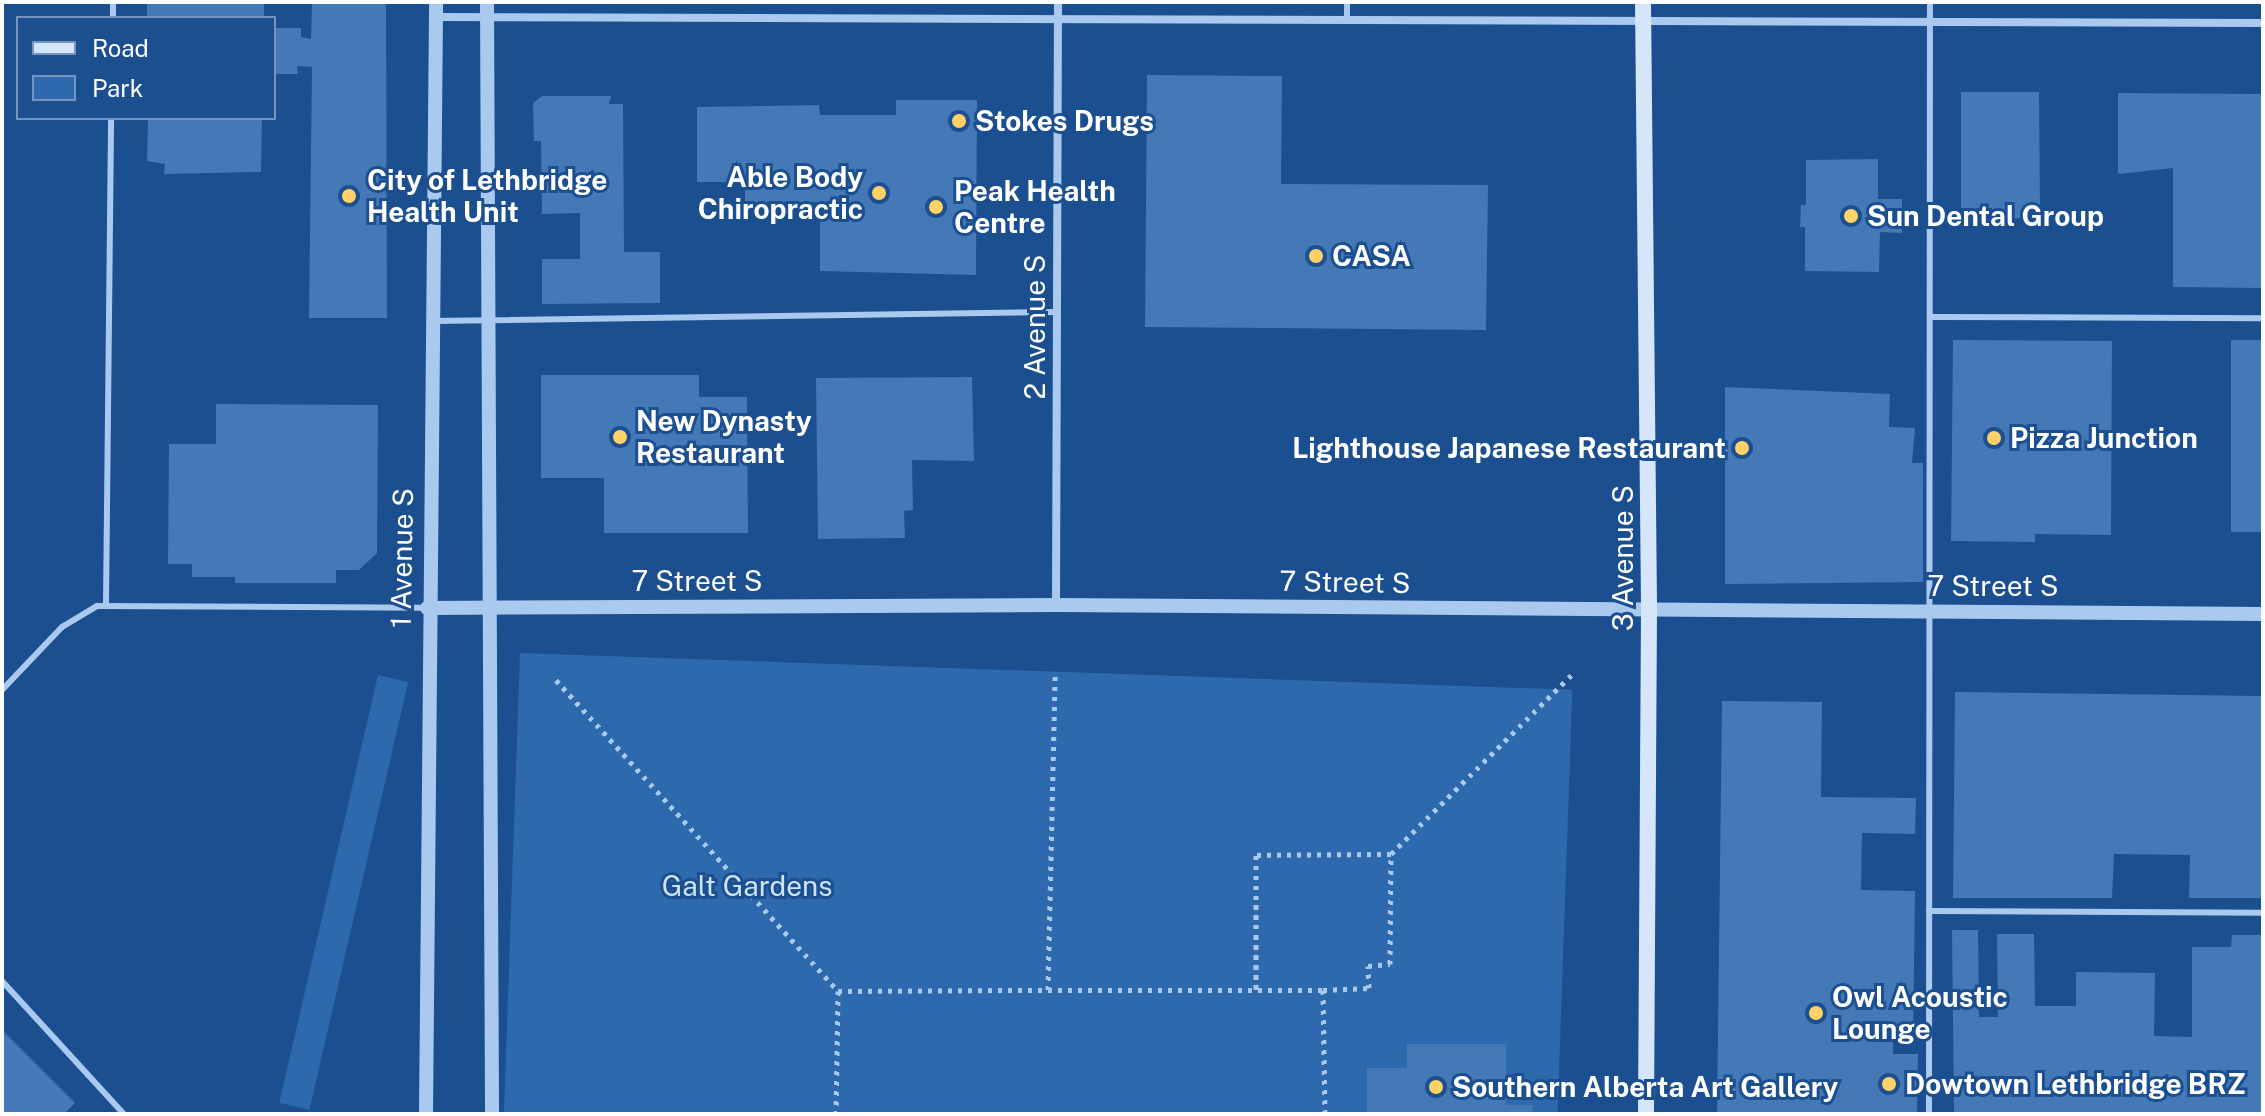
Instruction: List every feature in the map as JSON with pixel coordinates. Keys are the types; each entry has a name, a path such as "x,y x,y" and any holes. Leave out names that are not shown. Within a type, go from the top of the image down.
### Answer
{"main road":[{"name":"3 Avenue S","path":"1643,2 1649,610 1646,1114"}],"street":[{"path":"487,2 492,1114"},
{"name":"2 Avenue S","path":"1056,605 1058,2"},
{"path":"436,10 487,19 2263,23"},
{"name":"1 Avenue S","path":"426,1114 427,608 436,10"},
{"name":"7 Street S","path":"427,608 1056,605 2263,614"}],"lane":[{"path":"1347,2 1347,21"},
{"path":"1929,1114 1930,2"},
{"path":"106,604 111,120"},
{"path":"433,321 488,323 1057,312"},
{"path":"1931,317 2263,318"},
{"path":"2,690 78,613 106,604 427,608"},
{"path":"1929,911 2263,913"},
{"path":"2,981 124,1114"}],"path":[{"path":"1256,990 1256,855 1391,854 1573,673"},
{"path":"1048,990 1055,676"},
{"path":"556,680 838,991 836,1114"},
{"path":"838,991 1369,988 1368,966 1390,964 1391,854"},
{"path":"1323,990 1325,1114"}],"green space":[{"name":"Galt Gardens","path":"520,653 1572,690 1558,1114 504,1114"},
{"path":"378,675 408,682 309,1110 279,1103"}],"building":[{"path":"147,2 264,2 264,16 147,16"},
{"name":"City of Lethbridge Health Unit","path":"312,2 386,2 387,318 309,318 312,67 297,66 298,74 276,74 276,28 301,28 301,37 311,39"},
{"name":"CASA","path":"1147,75 1282,76 1281,184 1488,185 1486,330 1145,327"},
{"path":"1961,92 2039,92 2040,211 2021,211 2021,218 2006,219 2006,212 1961,210"},
{"path":"2118,93 2263,94 2263,288 2173,287 2173,168 2118,174"},
{"path":"542,96 611,96 609,104 623,104 624,252 660,252 660,303 542,304 542,259 580,259 580,213 542,214 541,141 534,141 533,103"},
{"path":"896,100 977,100 976,275 820,271 820,202 745,202 745,182 697,182 697,107 819,105 820,115 896,115"},
{"path":"148,120 262,120 261,172 164,174 165,164 147,161"},
{"name":"Sun Dental Group","path":"1878,159 1878,199 1902,199 1902,233 1880,232 1879,272 1805,271 1805,227 1800,227 1801,205 1806,205 1806,160"},
{"path":"1953,340 2112,341 2111,535 2035,534 2035,542 1951,541"},
{"path":"2231,340 2263,340 2263,532 2231,532"},
{"name":"New Dynasty Restaurant","path":"541,375 699,375 699,397 747,397 748,533 604,533 604,478 541,478"},
{"path":"972,377 974,461 912,460 913,510 904,511 905,538 818,539 816,378"},
{"path":"1725,387 1890,394 1889,427 1915,428 1912,463 1923,463 1923,582 1725,584"},
{"path":"216,404 378,405 377,553 359,570 336,570 336,583 235,583 235,577 192,577 192,564 168,564 169,444 216,444"},
{"path":"1955,692 2263,696 2263,898 2189,898 2190,855 2114,854 2112,898 1953,898"},
{"path":"1722,701 1822,702 1821,797 1916,798 1915,834 1862,833 1861,890 1915,891 1913,1042 1893,1042 1893,1054 1918,1054 1917,1114 1717,1114"},
{"path":"1952,930 1978,930 1979,1017 1998,1017 1997,934 2034,934 2035,1006 2076,1006 2076,972 2155,973 2154,1036 2192,1037 2192,947 2231,947 2232,935 2263,935 2263,1114 1954,1114"},
{"path":"2,1030 75,1103 64,1114 2,1114"},
{"name":"Southern Alberta Art Gallery","path":"1407,1044 1506,1044 1506,1105 1533,1105 1532,1114 1367,1114 1367,1068 1407,1068"}],"place":[{"name":"Stokes Drugs","path":"959,121"},
{"name":"Able Body Chiropractic","path":"879,193"},
{"name":"City of Lethbridge Health Unit","path":"349,196"},
{"name":"Peak Health Centre","path":"936,207"},
{"name":"Sun Dental Group","path":"1851,216"},
{"name":"CASA","path":"1316,256"},
{"name":"New Dynasty Restaurant","path":"620,437"},
{"name":"Pizza Junction","path":"1994,438"},
{"name":"Lighthouse Japanese Restaurant","path":"1742,448"},
{"name":"Owl Acoustic Lounge","path":"1816,1013"},
{"name":"Dowtown Lethbridge BRZ","path":"1889,1084"},
{"name":"Southern Alberta Art Gallery","path":"1436,1087"}]}
